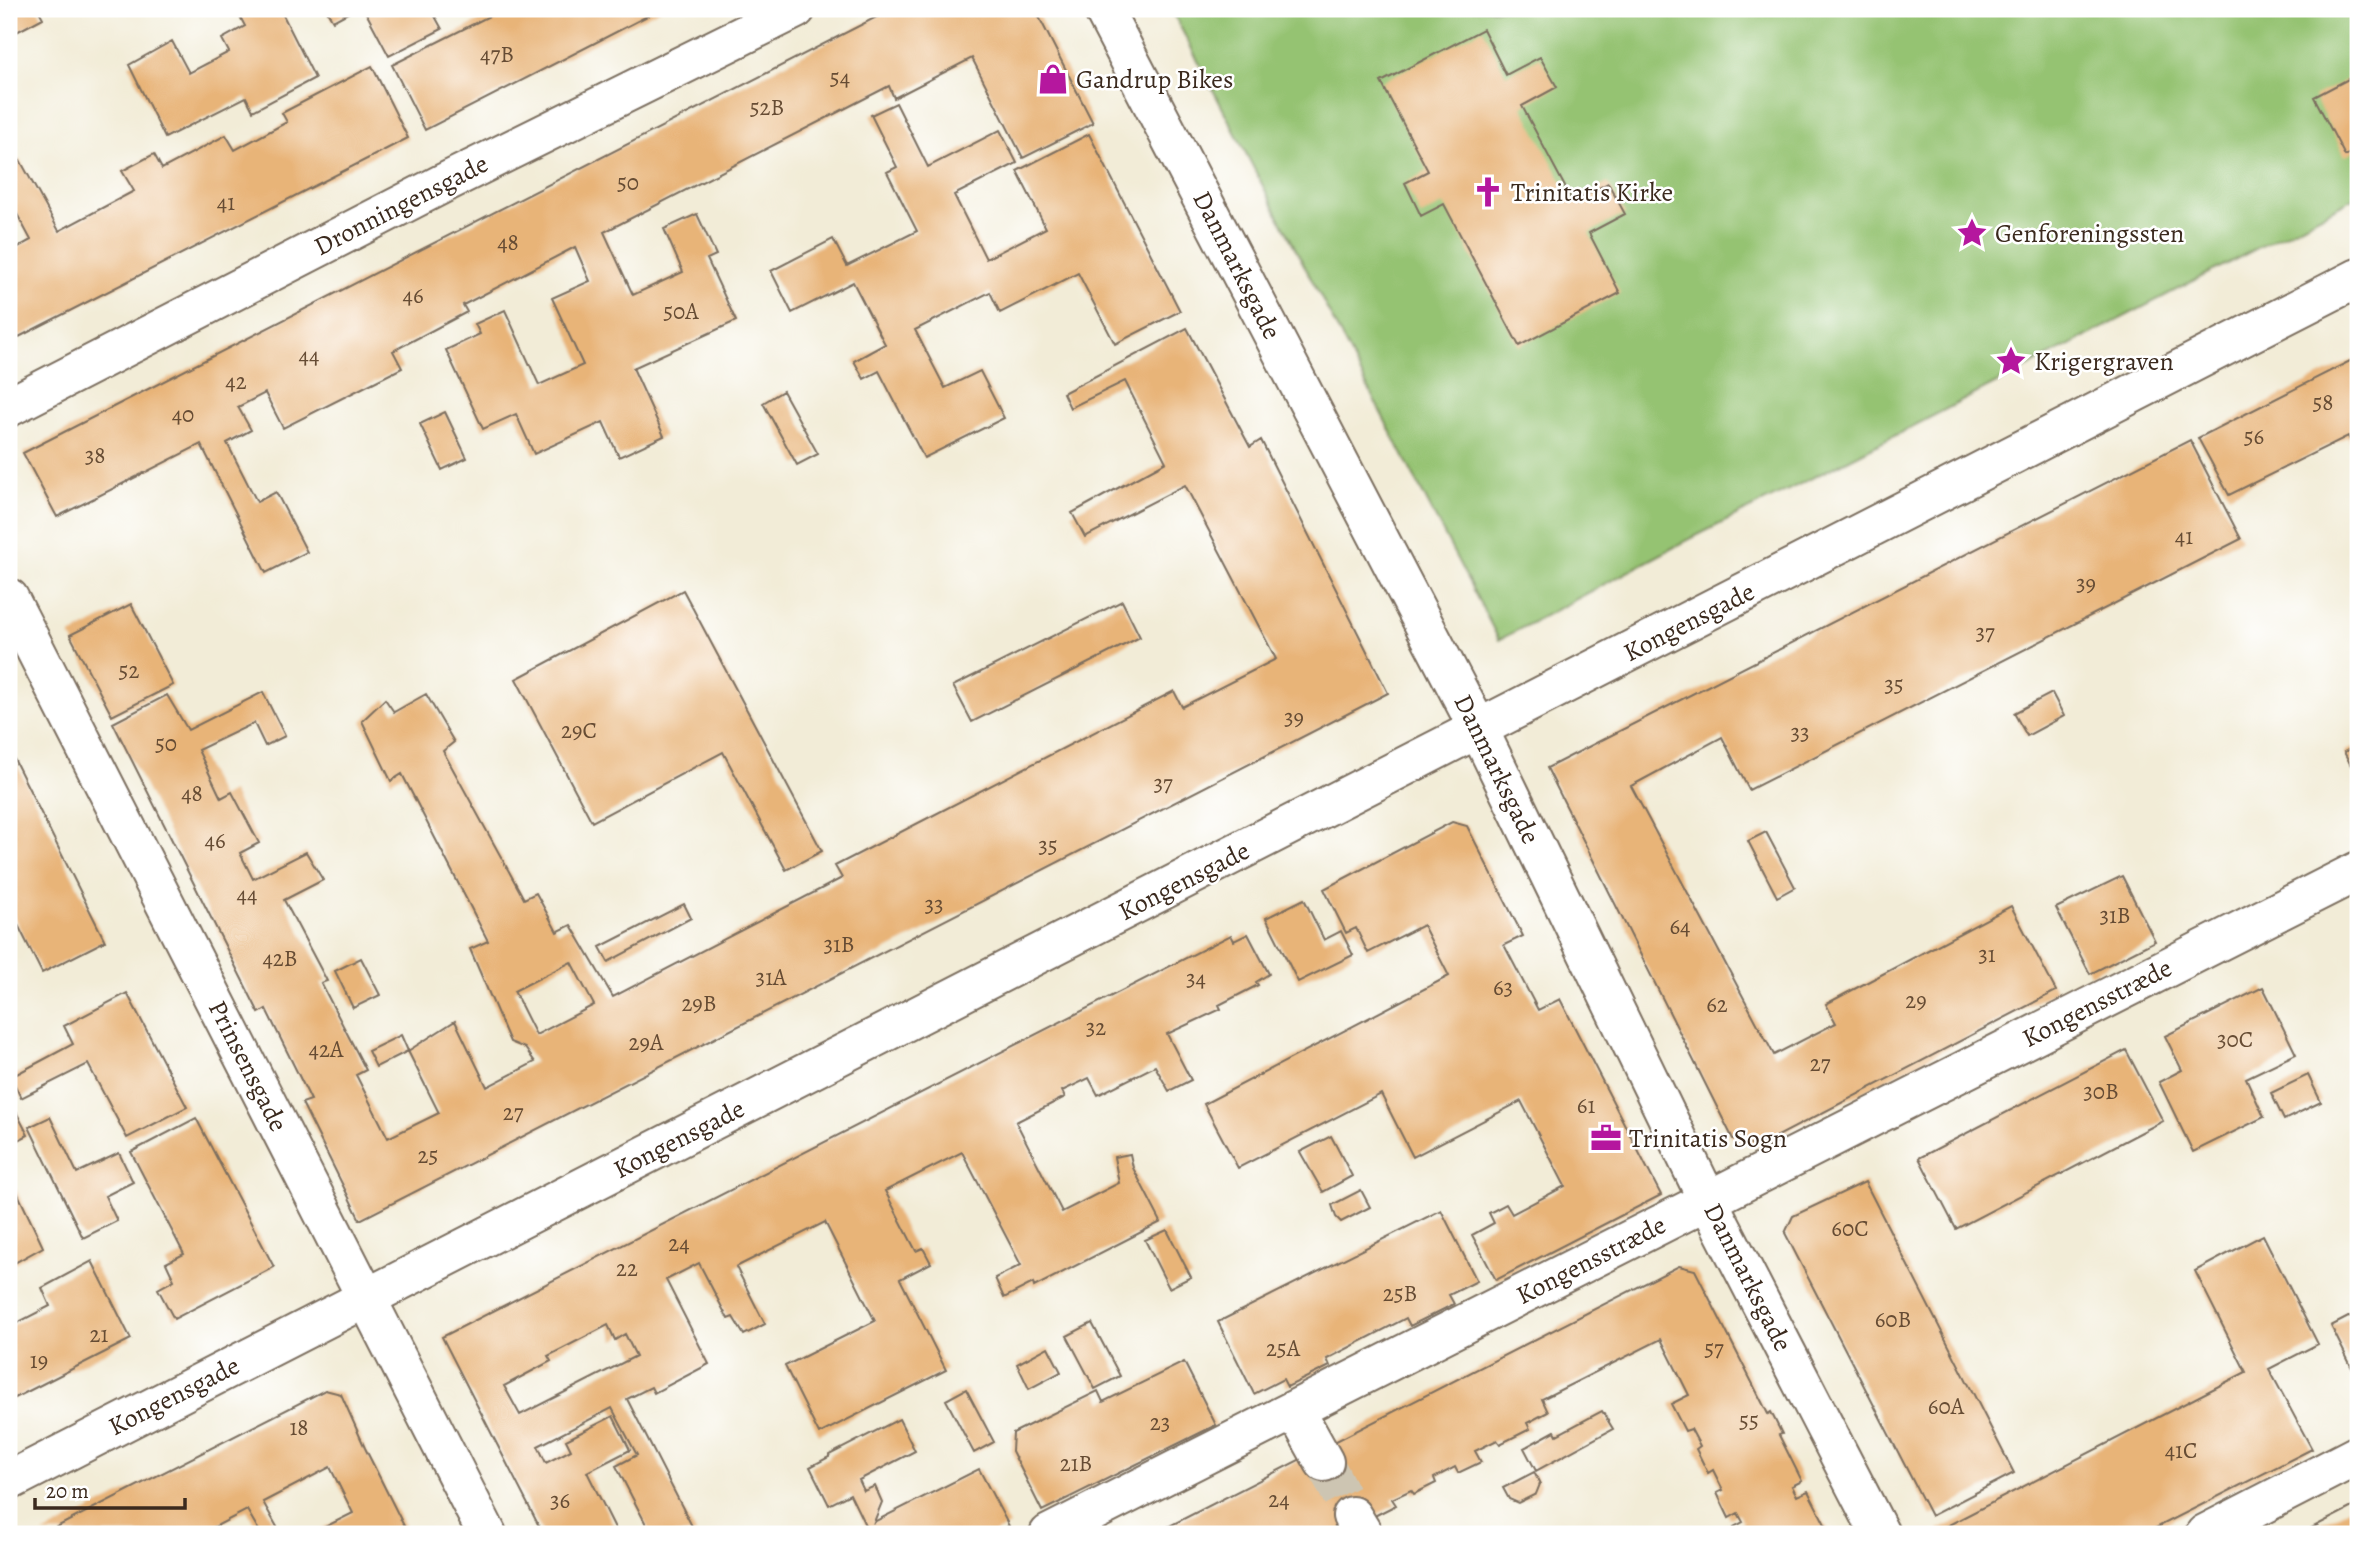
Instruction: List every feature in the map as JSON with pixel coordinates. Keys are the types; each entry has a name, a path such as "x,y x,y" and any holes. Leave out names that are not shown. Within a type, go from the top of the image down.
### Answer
{"street":[{"name":"Dronningensgade","path":"9,407 442,184 796,9"},
{"name":"Danmarksgade","path":"1103,9 1479,730 1708,1201 1881,1534"},
{"name":"Kongensgade","path":"9,1481 2358,278"},
{"name":"Prinsensgade","path":"9,598 487,1534"},
{"name":"Kongensstræde","path":"1049,1534 2358,871"},
{"path":"1295,1410 1324,1462"},
{"path":"2205,1534 2358,1455"}],"green space":[{"path":"1171,9 2358,9 2358,196 1684,542 1499,640"}],"building":[{"path":"9,9 38,9 43,18 9,36"},
{"path":"236,9 280,9 315,78 253,111 246,97 165,138 129,65 172,41 189,73 229,52 222,39 245,26"},
{"path":"326,9 355,9 333,21"},
{"path":"364,9 431,9 442,29 389,56"},
{"path":"503,9 661,9 425,130 392,65"},
{"path":"892,9 1035,9 1093,123 1023,158 972,58 894,98 889,86 604,232 633,295 683,272 664,229 697,214 716,255 707,259 736,321 633,368 664,436 619,457 603,422 534,454 516,414 483,429 446,350 480,334 475,324 505,310 539,385 583,365 552,298 590,281 575,247 463,305 467,312 393,351 402,368 283,428 265,393 238,407 251,430 227,443 257,502 276,492 307,552 266,573 201,444 57,517 23,453"},
{"name":"Trinitatis Kirke","path":"1483,29 1506,75 1540,57 1557,87 1522,106 1573,202 1608,183 1625,214 1589,233 1620,293 1519,346 1444,204 1421,216 1405,183 1428,171 1381,82"},
{"path":"372,66 408,138 9,342 9,252 31,240 9,199 9,166 20,160 59,231 134,191 122,171 154,154 162,169 226,135 235,150 287,122 282,113"},
{"path":"2358,74 2358,149 2345,156 2314,97"},
{"path":"896,103 928,167 1000,130 1017,163 954,195 986,259 1046,228 1017,171 1089,134 1180,311 1115,344 1078,273 1000,313 990,292 915,330 945,388 980,371 1004,418 924,458 879,371 864,379 854,361 885,344 853,282 792,313 771,271 833,239 847,266 917,231 887,172 897,167 871,115"},
{"path":"1187,328 1250,447 1261,440 1388,693 360,1220 302,1103 311,1100 266,1009 259,1013 113,723 167,695 188,730 263,692 285,736 265,746 254,723 198,750 221,798 232,792 259,843 240,853 253,879 306,852 323,880 284,900 327,981 321,983 366,1070 356,1075 388,1138 439,1113 408,1051 455,1021 487,1087 535,1062 525,1048 510,1042 470,949 488,941 402,774 391,781 362,721 385,699 394,712 426,694 454,742 443,751 524,899 536,893 557,932 571,925 613,997 842,878 835,866 1174,691 1182,707 1276,659 1185,485 1085,537 1072,513 1166,462 1125,381 1070,408 1063,393","holes":["571,962 594,1005 536,1035 514,991"]},
{"path":"2358,357 2358,440 2352,444 2348,436 2229,495 2198,438"},
{"path":"783,391 818,454 797,465 763,403"},
{"path":"445,412 467,458 442,470 420,424"},
{"path":"2190,440 2241,539 1749,790 1722,737 1631,786 1774,1055 1836,1023 1826,1004 2011,906 2056,991 1757,1147 1733,1139 1547,768"},
{"path":"683,590 822,851 786,870 723,752 592,822 516,679"},
{"path":"1122,601 1140,637 972,722 953,686"},
{"path":"131,604 173,685 112,716 70,635"},
{"path":"2052,693 2064,716 2027,736 2014,713"},
{"path":"2358,745 2358,779 2344,752"},
{"path":"9,749 105,941 42,973 9,907"},
{"path":"1452,822 1467,826 1523,936 1504,945 1538,1010 1560,999 1661,1195 1496,1280 1472,1235 1494,1223 1489,1213 1506,1204 1512,1214 1565,1186 1521,1101 1413,1157 1381,1094 1238,1168 1204,1104 1449,976 1423,925 1368,953 1356,928 1346,933 1324,889"},
{"path":"1766,832 1795,887 1777,897 1748,841"},
{"path":"2122,876 2155,941 2090,974 2056,908"},
{"path":"1304,899 1324,940 1341,931 1353,955 1298,982 1266,918"},
{"path":"684,904 691,918 608,962 600,947"},
{"path":"1248,934 1269,974 1256,982 1258,985 1219,1005 1221,1009 1167,1034 1191,1080 1169,1091 1155,1066 1098,1095 1089,1078 1062,1091 1065,1097 1016,1122 1062,1212 1119,1183 1114,1157 1130,1154 1133,1168 1161,1222 1034,1287 1033,1283 1004,1298 995,1278 1021,1265 962,1152 885,1191 916,1251 923,1248 931,1263 900,1279 946,1370 819,1434 785,1366 875,1321 825,1222 736,1267 765,1324 744,1335 733,1317 728,1319 699,1263 666,1280 709,1364 654,1393 651,1387 627,1399 696,1534 651,1534 616,1466 637,1455 612,1408 538,1446 546,1463 571,1450 566,1440 613,1416 630,1450 587,1472 616,1530 607,1534 543,1534 442,1337 1231,935 1234,941","holes":["608,1325 615,1340 625,1334 636,1356 520,1415 504,1386 551,1361 548,1356"]},
{"path":"361,958 380,995 353,1008 335,971"},
{"path":"2263,987 2296,1054 2246,1078 2264,1117 2193,1152 2159,1082 2182,1070 2165,1036"},
{"path":"127,993 187,1107 127,1138 88,1064 21,1098 11,1077 73,1044 64,1026"},
{"path":"401,1035 408,1051 376,1067 368,1051"},
{"path":"2126,1050 2163,1121 1956,1229 1919,1158"},
{"path":"2308,1075 2321,1102 2284,1120 2271,1093"},
{"path":"9,1098 28,1135 9,1145"},
{"path":"50,1117 77,1173 119,1153 133,1182 105,1196 117,1221 83,1238 29,1127"},
{"path":"196,1118 274,1267 174,1319 158,1289 174,1280 166,1263 184,1254 131,1152"},
{"path":"1331,1136 1352,1176 1323,1192 1300,1152"},
{"path":"9,1175 43,1247 9,1266"},
{"path":"1865,1182 2014,1473 1931,1516 1785,1233 1793,1216"},
{"path":"1361,1190 1370,1207 1341,1222 1332,1205"},
{"path":"1441,1210 1477,1281 1449,1295 1454,1304 1410,1326 1406,1318 1327,1359 1330,1366 1287,1387 1283,1379 1254,1394 1218,1322"},
{"path":"1167,1230 1191,1277 1169,1288 1145,1240"},
{"path":"2263,1235 2318,1344 2269,1369 2312,1449 2144,1534 1941,1534 1939,1530 2246,1372 2195,1271"},
{"path":"92,1261 131,1339 9,1401 9,1327 50,1306 42,1288"},
{"path":"1679,1266 1695,1270 1768,1414 1771,1412 1782,1434 1779,1435 1802,1481 1792,1486 1797,1496 1808,1491 1830,1534 1738,1534 1734,1527 1743,1522 1738,1513 1729,1518 1717,1493 1723,1490 1713,1470 1708,1473 1696,1449 1700,1446 1691,1429 1685,1431 1671,1404 1689,1395 1661,1339 1542,1399 1548,1412 1527,1423 1530,1429 1500,1444 1497,1440 1475,1451 1481,1462 1458,1473 1455,1467 1434,1478 1436,1483 1414,1494 1411,1490 1392,1499 1396,1505 1339,1534 1154,1534"},
{"path":"2358,1312 2358,1380 2331,1326"},
{"path":"1092,1323 1120,1376 1095,1389 1067,1336"},
{"path":"1048,1347 1061,1372 1029,1389 1017,1364"},
{"path":"1184,1362 1216,1425 1042,1511 1012,1451 1013,1433 1098,1391 1103,1402"},
{"path":"966,1389 994,1442 974,1453 946,1400"},
{"path":"325,1390 341,1394 408,1534 311,1534 353,1513 330,1467 263,1502 281,1534 261,1534 247,1510 201,1534 43,1534"},
{"path":"1602,1411 1613,1429 1536,1471 1524,1448 1555,1431 1557,1435"},
{"path":"899,1419 915,1451 859,1480 864,1491 875,1486 882,1502 874,1522 979,1469 1009,1526 993,1534 851,1534 866,1527 850,1494 829,1505 810,1467"},
{"path":"1534,1472 1540,1484 1536,1494 1518,1503 1509,1499 1503,1488"},
{"path":"2358,1504 2358,1534 2300,1534"}],"tunnel":[{"path":"1324,1462 1352,1516"}],"place":[{"name":"Gandrup Bikes","path":"1053,79"},
{"name":"Trinitatis Kirke","path":"1488,192"},
{"name":"Genforeningssten","path":"1972,233"},
{"name":"Krigergraven","path":"2011,361"},
{"name":"Trinitatis Sogn","path":"1606,1138"}]}
